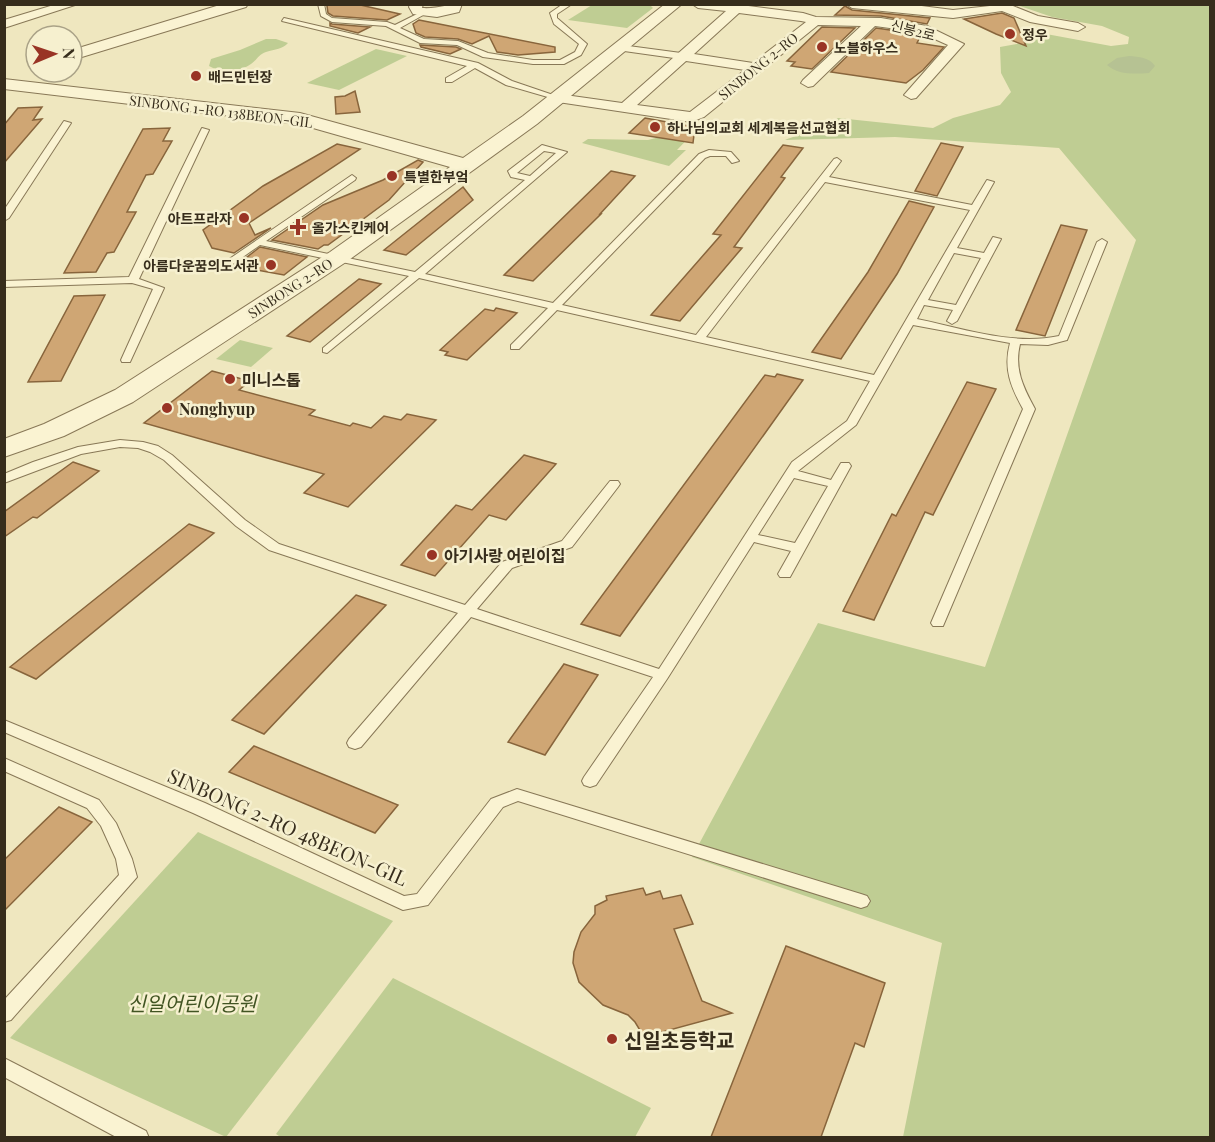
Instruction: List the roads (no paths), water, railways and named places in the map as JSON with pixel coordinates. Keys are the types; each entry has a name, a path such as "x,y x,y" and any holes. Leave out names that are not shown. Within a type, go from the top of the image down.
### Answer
{"street":[{"path":"4,24 72,4"},
{"path":"84,52 241,4"},
{"path":"420,8 444,13 455,9 456,4"},
{"name":"SINBONG 2-RO","path":"4,449 54,430 124,396 338,257 468,166 558,98 675,4"},
{"name":"SINBONG 2-RO","path":"698,4 803,17 814,21"},
{"path":"852,4 955,9 969,18 1003,7 1035,18 1078,27"},
{"path":"625,108 736,9"},
{"name":"SINBONG 2-RO","path":"558,98 691,117 699,114 814,21"},
{"name":"신봉2로","path":"814,21 872,22 922,29 957,44 911,95"},
{"name":"신봉2로","path":"808,83 872,22"},
{"path":"621,48 756,68"},
{"path":"8,81 24,78"},
{"name":"SINBONG 1-RO 138BEON-GIL","path":"8,81 24,78"},
{"name":"SINBONG 1-RO 138BEON-GIL","path":"54,84 77,94 300,119 468,166"},
{"path":"402,147 427,194"}],"lane":[{"path":"321,4 321,13 325,18 396,27 412,38 423,41 458,42 486,55 533,62 561,62 578,53 583,44 557,25 553,16 553,13 569,4"},
{"path":"396,27 420,8"},
{"path":"284,20 475,65 509,83 558,98"},
{"path":"307,31 315,27"},
{"path":"367,48 380,43"},
{"path":"449,80 475,65"},
{"path":"4,218 68,123"},
{"path":"134,280 205,130"},
{"path":"327,350 548,166 563,152 542,148 512,171 514,175 532,179"},
{"path":"515,347 702,156 709,153 728,154 735,161"},
{"path":"698,340 837,161"},
{"path":"227,264 352,178"},
{"path":"824,179 975,208"},
{"path":"590,781 662,675 796,465 813,450 852,423 990,182"},
{"path":"952,321 996,239"},
{"path":"258,242 338,257 876,379"},
{"path":"910,321 1016,340 1054,341 1063,338 1102,242"},
{"path":"951,250 986,256"},
{"path":"4,284 134,280 159,288 126,360"},
{"path":"922,302 958,308"},
{"path":"938,623 1029,410 1014,383 1011,365 1016,340"},
{"path":"4,479 56,459 104,446 132,443 154,448 250,532 274,547 662,675"},
{"path":"785,574 845,466"},
{"path":"791,473 834,484"},
{"path":"355,743 507,565 567,544 614,484"},
{"path":"750,537 798,548"},
{"name":"SINBONG 2-RO 48BEON-GIL","path":"4,725 199,808 403,903 422,900 497,803 517,795 861,901"},
{"path":"4,764 93,804 108,824 124,859 128,877 4,1014"},
{"path":"4,1067 138,1137"}],"place":[{"name":"정우","path":"1010,34"},
{"name":"노블하우스","path":"822,47"},
{"name":"배드민턴장","path":"196,76"},
{"name":"하나님의교회 세계복음선교협회","path":"655,127"},
{"name":"특별한부엌","path":"392,176"},
{"name":"아트프라자","path":"244,218"},
{"name":"올가스킨케어","path":"298,227"},
{"name":"아름다운꿈의도서관","path":"271,265"},
{"name":"미니스톱","path":"230,379"},
{"name":"Nonghyup","path":"167,408"},
{"name":"아기사랑 어린이집","path":"432,555"},
{"name":"신일초등학교","path":"612,1039"}],"park label":[{"name":"신일어린이공원","path":"192,1002"}]}
